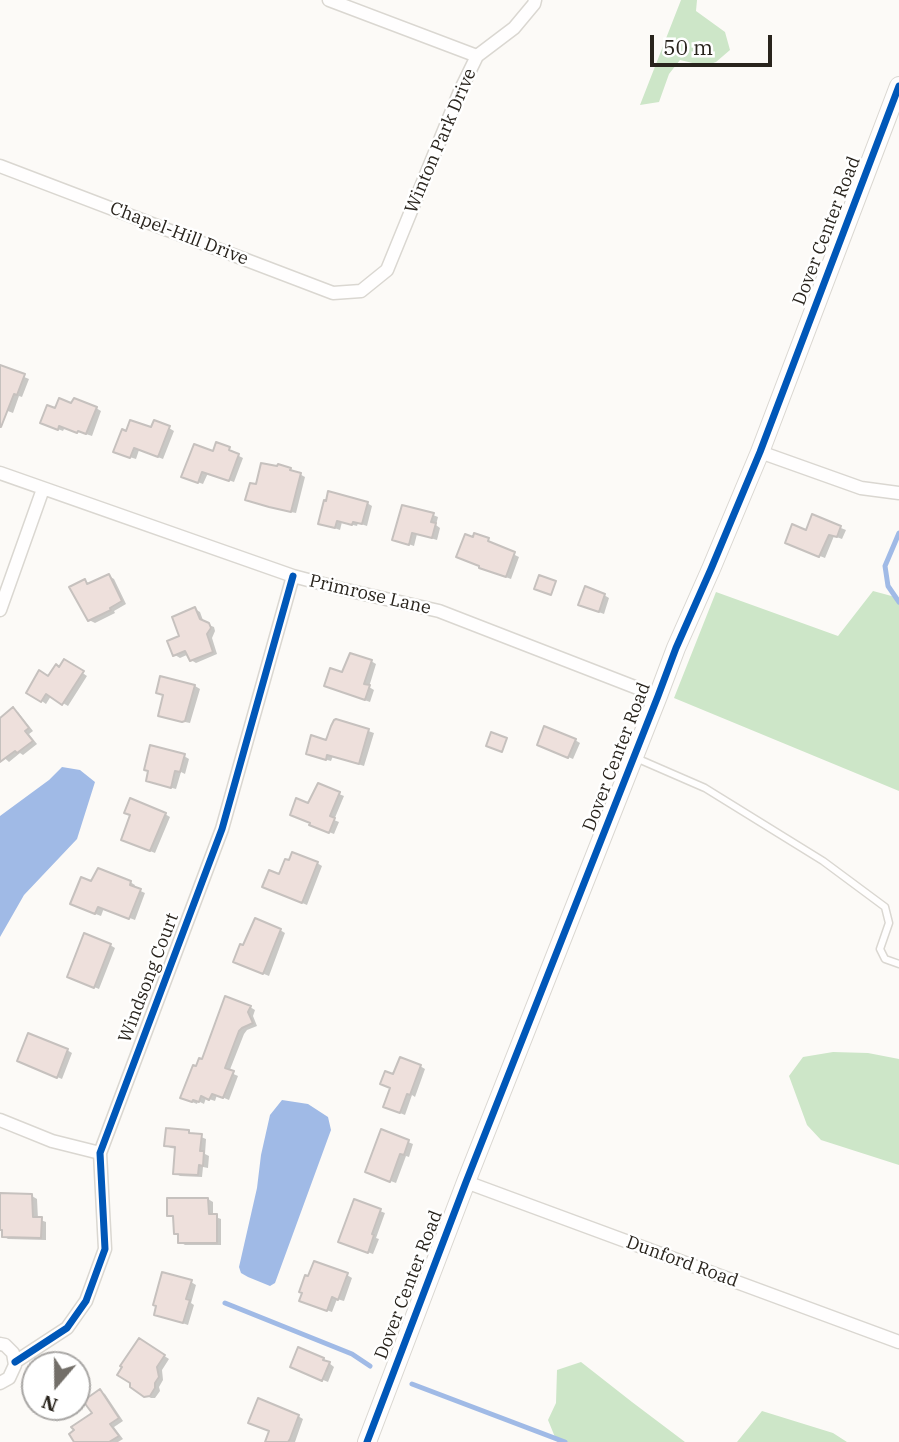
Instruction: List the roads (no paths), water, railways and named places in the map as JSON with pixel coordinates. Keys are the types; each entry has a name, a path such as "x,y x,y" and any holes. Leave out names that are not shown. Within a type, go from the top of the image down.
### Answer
{"street":[{"path":"329,0 477,56"},
{"name":"Winton Park Drive","path":"361,291 387,271 477,56 514,27 535,0"},
{"name":"Dover Center Road","path":"367,1442 676,648 760,452 899,86"},
{"name":"Chapel-Hill Drive","path":"0,166 333,292 361,291"},
{"path":"760,452 861,488 899,493"},
{"name":"Primrose Lane","path":"0,473 293,576 439,611 658,696"},
{"path":"0,610 43,489"},
{"name":"Windsong Court","path":"0,1383 9,1378 15,1362 67,1328 86,1301 105,1249 100,1153 222,829 293,576"},
{"path":"0,1120 52,1141 100,1153"},
{"name":"Dunford Road","path":"466,1182 899,1342"},
{"path":"0,1344 13,1353 15,1362"}],"lane":[{"path":"634,757 705,788 823,861 885,906 889,923 880,949 885,959 899,964"}],"water":[{"path":"62,767 80,770 95,782 77,839 24,895 0,937 0,816 49,780"},
{"path":"282,1100 308,1104 328,1117 331,1130 275,1283 270,1286 241,1273 239,1267 270,1115"}],"waterway":[{"path":"899,533 885,566 888,586 899,602"},
{"path":"225,1303 352,1354 370,1366"},
{"path":"412,1384 565,1442"}]}
